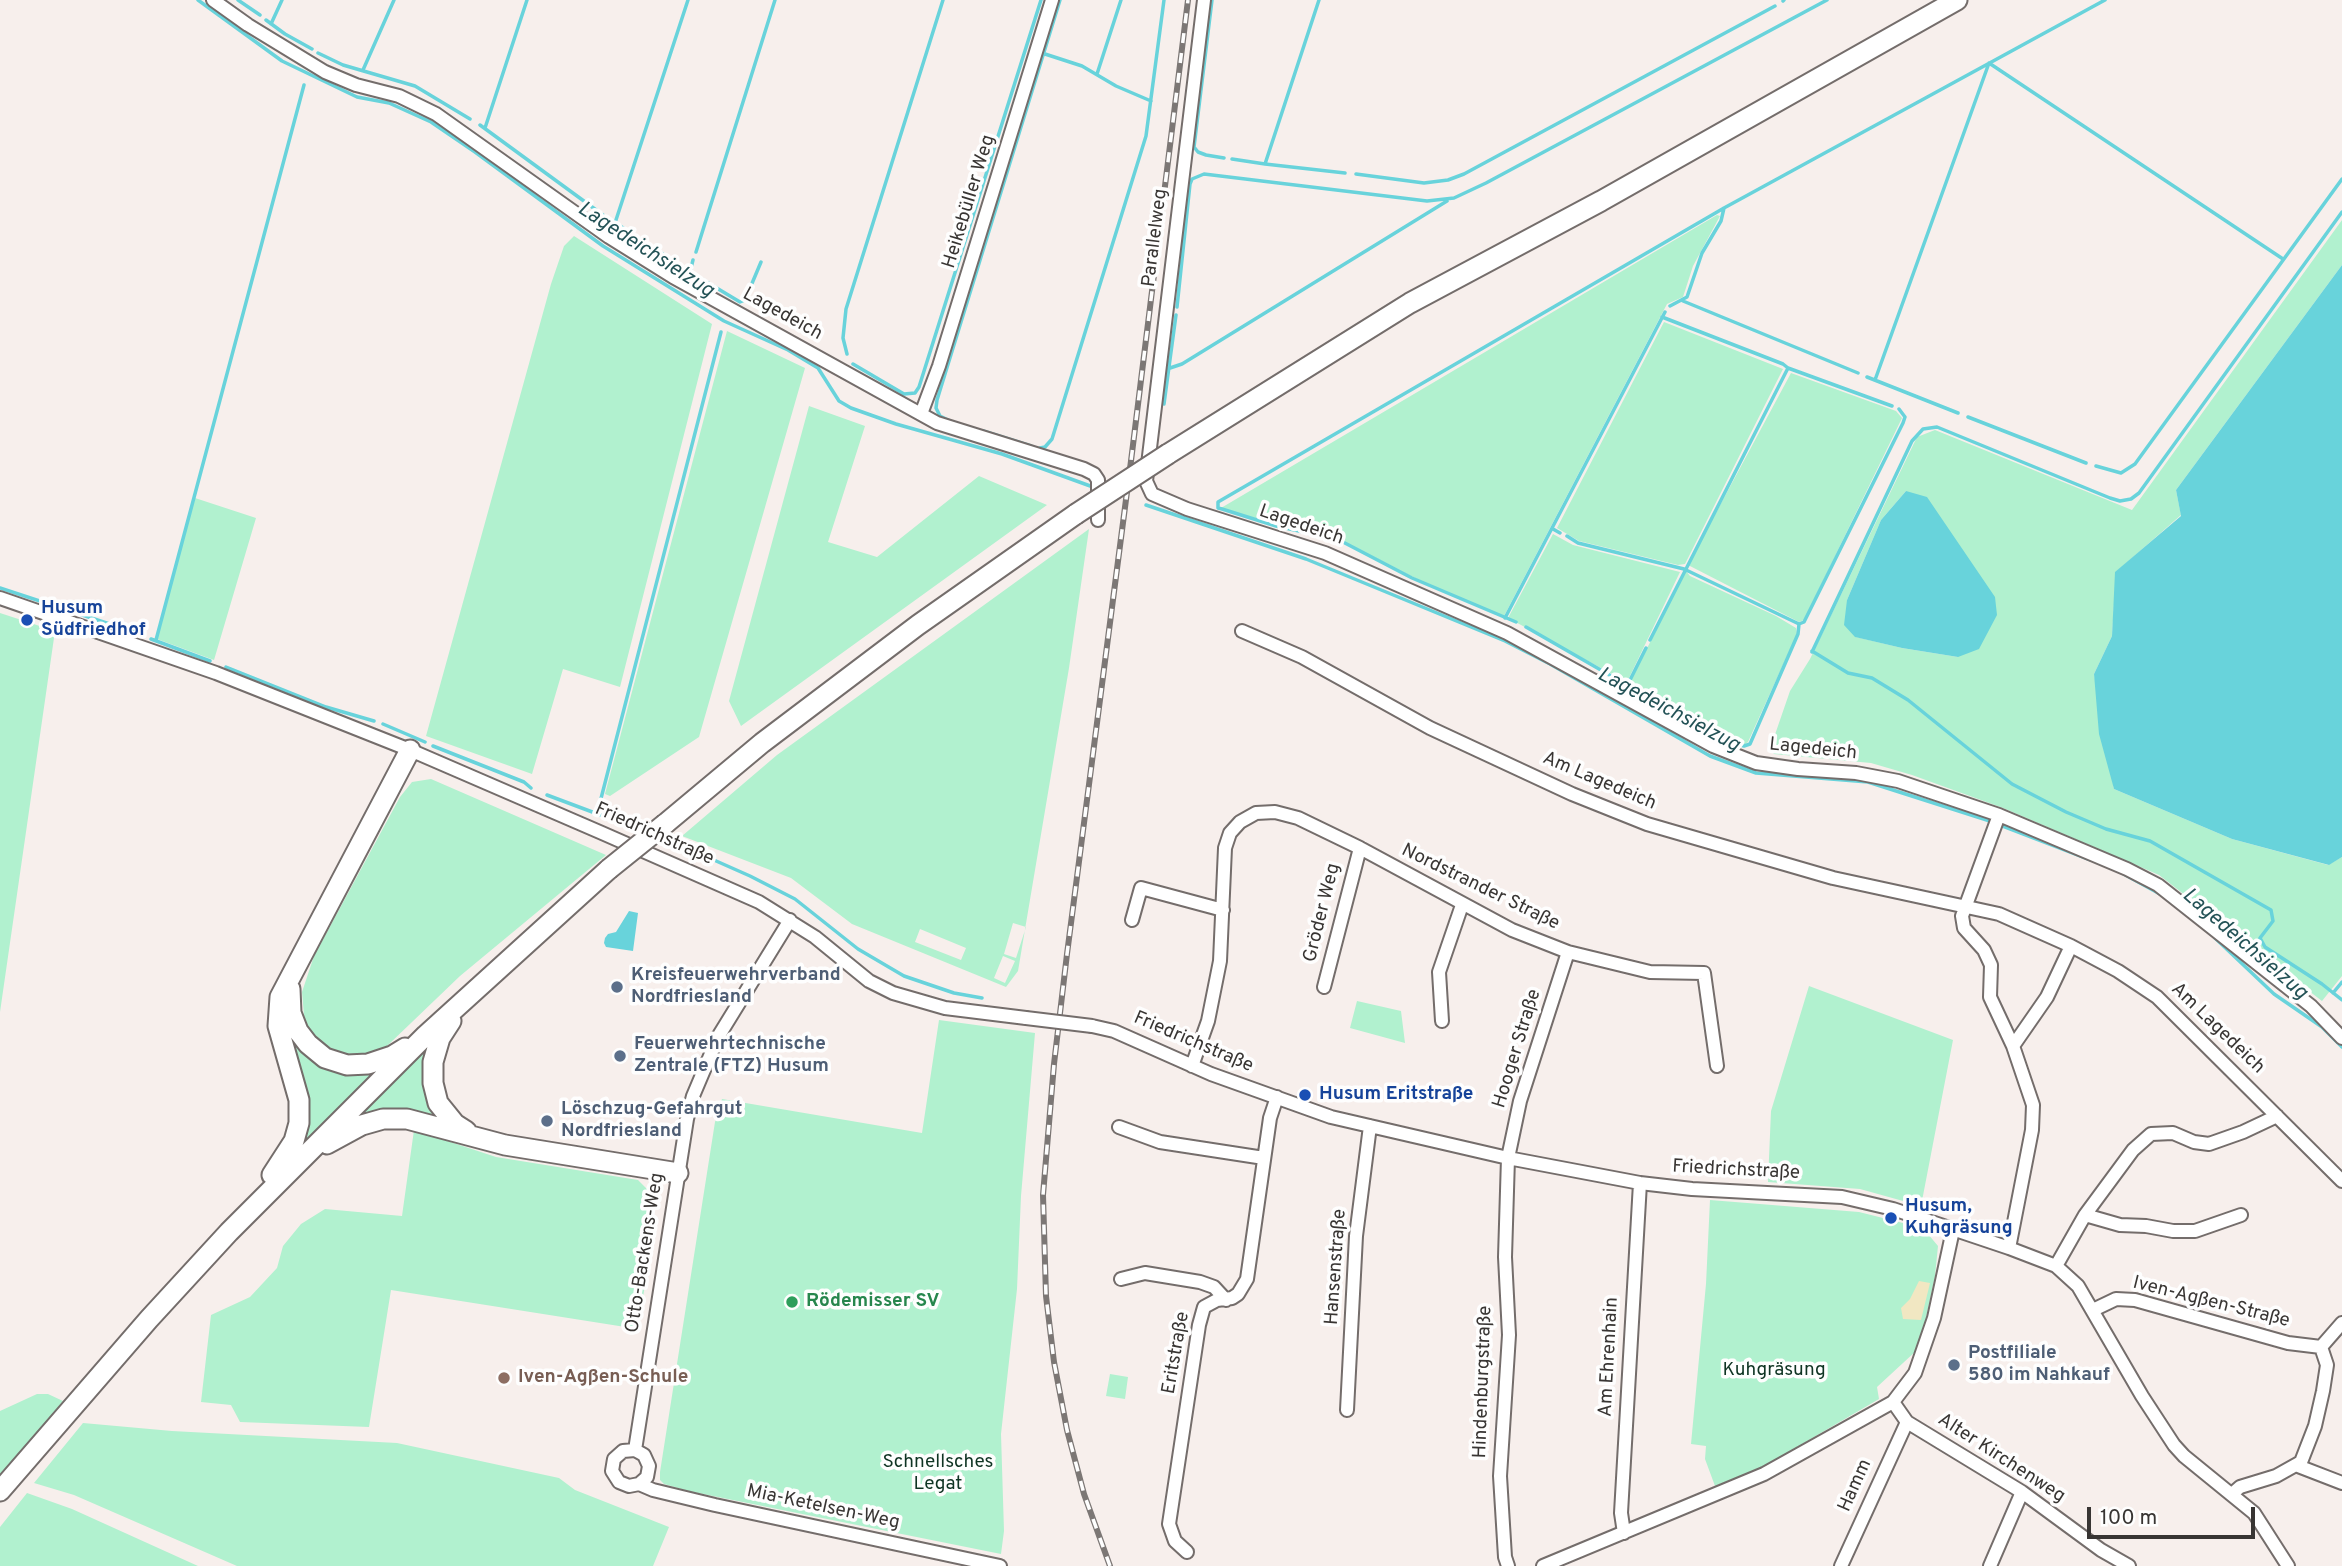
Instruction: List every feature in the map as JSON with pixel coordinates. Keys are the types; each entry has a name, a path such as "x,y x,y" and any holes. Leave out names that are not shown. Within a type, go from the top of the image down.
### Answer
{"highway":[{"path":"0,1491 149,1319 229,1232 426,1035 609,869 762,743 895,642 1076,514 1410,303 1636,181 1957,0"},
{"path":"229,1232 283,1161 294,1141 299,1123 299,1100 278,1026 280,997 410,750"},
{"path":"289,978 291,1013 298,1031 308,1044 325,1058 347,1065 369,1064 392,1056 426,1035"},
{"path":"465,998 440,1038 433,1062 433,1083 438,1103 455,1124 475,1138"},
{"path":"293,1167 339,1136 362,1125 383,1119 408,1119 505,1145 678,1172"}],"street":[{"name":"Lagedeich","path":"214,0 248,26 325,72 356,85 399,96 436,114 609,237 673,277 922,414 952,429 1094,474 1098,480 1098,520"},
{"name":"Heikebüller Weg","path":"922,414 1052,0"},
{"name":"Parallelweg","path":"1146,481 1204,0"},
{"name":"Lagedeich","path":"1146,481 1152,494 1163,499 1325,553 1507,633 1713,746 1756,763 1856,773 1898,781 1999,815 2078,847 2158,885 2311,1006 2342,1038"},
{"name":"Friedrichstraße","path":"0,598 216,673 410,750 747,897 790,920 869,981 893,993 945,1008 1092,1026 1141,1041 1192,1066 1277,1097 1370,1126 1508,1158 1640,1183 1692,1189 1842,1197 1893,1209 2056,1266 2078,1286 2174,1445 2254,1513 2288,1566"},
{"name":"Am Lagedeich","path":"1242,631 1301,657 1430,728 1572,794 1647,824 1833,878 1965,905 1999,915 2071,946 2157,996 2342,1181"},
{"name":"Nordstrander Straße","path":"1223,910 1224,848 1230,833 1240,822 1255,813 1275,812 1298,818 1360,848 1512,930 1568,952 1650,972 1704,973 1717,1066"},
{"path":"1999,815 1962,916 1964,928 1984,950 1990,965 1990,998 2013,1046 2033,1105 2032,1130 2010,1248"},
{"name":"Gröder Weg","path":"1324,987 1360,848"},
{"path":"1132,920 1141,888 1223,910 1215,991 1205,1032 1192,1066"},
{"path":"1442,1021 1439,972 1462,905"},
{"name":"Otto-Backens-Weg","path":"635,1450 687,1119 704,1065 718,1037 790,920"},
{"path":"2013,1046 2047,997 2071,946"},
{"name":"Hooger Straße","path":"1508,1158 1520,1101 1568,952"},
{"name":"Eritstraße","path":"1187,1552 1175,1541 1169,1524 1199,1325 1205,1307 1217,1300 1226,1300 1238,1294 1247,1279 1270,1118 1277,1097"},
{"path":"2056,1266 2085,1215 2133,1150 2151,1134 2174,1133 2194,1142 2208,1144 2277,1116"},
{"name":"Hansenstraße","path":"1347,1410 1356,1236 1370,1126"},
{"path":"1119,1127 1160,1142 1264,1158"},
{"name":"Hindenburgstraße","path":"1508,1158 1506,1257 1509,1335 1500,1476 1505,1557 1508,1566"},
{"name":"Am Ehrenhain","path":"1624,1533 1621,1513 1640,1183"},
{"path":"2085,1215 2120,1225 2173,1231 2195,1231 2241,1215"},
{"path":"1543,1566 1764,1474 1893,1402 1915,1373 1934,1318 1953,1230"},
{"path":"1121,1279 1145,1273 1200,1282 1214,1287 1226,1300"},
{"name":"Iven-Agßen-Straße","path":"2093,1310 2116,1299 2135,1300 2288,1343 2321,1347"},
{"path":"2232,1494 2241,1487 2298,1466 2310,1441 2323,1391 2327,1365 2321,1347 2342,1323"},
{"name":"Alter Kirchenweg","path":"1893,1402 1907,1422 2022,1492 2101,1550 2129,1566"},
{"name":"Hamm","path":"1842,1566 1907,1422"},
{"path":"635,1450 644,1455 649,1466 647,1477 639,1485"},
{"name":"Mia-Ketelsen-Weg","path":"635,1450 623,1451 614,1459 612,1471 619,1482 629,1486 639,1485 696,1501 1000,1566"},
{"path":"2298,1466 2342,1483"},
{"path":"1990,1566 2022,1492"}],"green space":[{"path":"1717,215 1720,216 1693,266 1683,297 1667,304 1504,616 1421,581 1341,540 1277,526 1221,508"},
{"path":"2342,220 2342,265 2176,490 2181,515 2116,572 2112,636 2094,674 2114,789 2232,839 2328,865 2342,857 2342,976 2322,1001 2159,875 2003,808 1912,775 1871,763 1774,754 1770,749 1790,691 1810,659 1917,437 1935,430 2132,510","holes":["1906,491 1958,657 1856,637 1847,600 1881,520"]},
{"path":"574,236 712,324 620,687 563,669 532,774 426,736 551,284 564,246"},
{"path":"1664,322 1783,369 1685,564 1678,565 1579,541 1557,528"},
{"path":"727,331 805,368 699,737 610,796 605,794"},
{"path":"1791,373 1896,411 1902,418 1804,620 1799,622 1688,565"},
{"path":"809,406 865,426 828,542 877,557 979,476 1047,505 741,726 729,701"},
{"path":"195,498 256,518 214,660 157,639"},
{"path":"1089,529 1069,668 1025,927 1013,923 1004,954 1016,958 1025,931 1018,971 1006,987 852,924 791,878 682,836 777,755","holes":["920,929 966,948 961,960 915,942","1003,956 1015,961 1005,983 994,978"]},
{"path":"1553,534 1573,545 1680,572 1627,682 1508,618"},
{"path":"1686,571 1690,576 1796,628 1797,634 1748,742 1744,745 1694,722 1629,684"},
{"path":"0,613 55,631 0,1012"},
{"path":"431,779 606,855 460,976 387,1046 367,1054 349,1055 327,1050 305,1027 302,992 314,956 400,797 412,782"},
{"path":"1809,986 1953,1040 1921,1206 1860,1189 1768,1182 1771,1111"},
{"path":"1357,1001 1401,1011 1405,1043 1350,1028"},
{"path":"285,1004 303,1047 386,1063 299,1151 296,1068"},
{"name":"Schnellsches Legat","path":"939,1020 1035,1033 1021,1196 1017,1289 1001,1434 1004,1531 1001,1554 664,1484 660,1480 660,1472 715,1122 722,1099 922,1133"},
{"path":"432,1040 444,1124 349,1122"},
{"path":"414,1130 496,1157 638,1180 653,1195 650,1253 638,1329 391,1290 369,1427 240,1422 231,1405 201,1402 211,1315 250,1297 277,1268 283,1246 301,1224 325,1209 402,1216"},
{"name":"Kuhgräsung","path":"1710,1200 1859,1212 1923,1228 1938,1246 1935,1276 1916,1351 1877,1387 1879,1399 1761,1468 1715,1486 1705,1459 1706,1446 1691,1444 1706,1284"},
{"path":"1110,1374 1128,1377 1125,1399 1106,1396"},
{"path":"37,1394 48,1394 63,1401 0,1478 0,1411"},
{"path":"83,1423 172,1431 397,1443 559,1478 575,1490 669,1527 653,1566 237,1566 74,1495 34,1483"},
{"path":"27,1493 72,1509 198,1566 0,1566 0,1527"}],"sand":[{"path":"1919,1281 1930,1283 1921,1320 1903,1319 1901,1308 1910,1299"}],"water":[{"path":"2342,265 2342,857 2329,865 2232,839 2114,789 2099,734 2094,674 2112,636 2115,572 2181,516 2176,490"},
{"path":"1906,491 1927,497 1995,597 1997,615 1979,649 1958,657 1902,648 1855,637 1844,625 1847,600 1881,520"},
{"path":"629,911 638,913 633,951 606,947 605,938 616,932"}],"waterway":[{"name":"Lagedeichsielzug","path":"198,0 282,61 357,97 389,103 431,122 603,246 724,321 788,350 818,368 839,401 851,408 896,424 1002,454 1093,487"},
{"path":"238,0 260,15"},
{"path":"271,24 282,0"},
{"path":"363,70 394,0"},
{"path":"485,128 527,0"},
{"path":"615,223 688,0"},
{"path":"696,252 775,0"},
{"path":"847,354 843,338 846,309 943,0"},
{"path":"853,364 904,394 915,393 919,387 1041,0"},
{"path":"952,422 940,416 936,408 937,400 1060,0"},
{"path":"1097,74 1121,0"},
{"path":"1040,448 1045,447 1052,439 1146,136 1164,0"},
{"path":"1212,0 1194,147 1206,155 1224,158"},
{"path":"1232,159 1265,164 1319,0"},
{"path":"1177,307 1192,179 1204,174 1427,201 1454,198 1827,0"},
{"path":"1322,536 1276,526 1218,508 1218,502 1724,208 2105,0"},
{"path":"1356,174 1424,183 1448,180 1464,174 1775,6"},
{"path":"266,20 312,49"},
{"path":"318,53 343,65 415,86 470,119"},
{"path":"1045,54 1082,66 1116,86 1151,101"},
{"path":"1875,380 1989,63 2283,259"},
{"path":"156,640 304,85"},
{"path":"480,125 603,215"},
{"path":"1265,164 1345,173"},
{"path":"2096,466 2121,473 2135,464 2342,179"},
{"path":"1170,368 1182,364 1447,201"},
{"path":"1670,306 1687,297 1702,253 1721,221 1724,208"},
{"path":"1812,652 1912,441 1923,429 1937,427 2110,498 2120,501 2131,499 2139,493 2342,212"},
{"path":"611,220 675,262"},
{"path":"690,272 693,260"},
{"path":"685,269 740,302 745,300 761,262"},
{"path":"1683,301 1858,373"},
{"path":"1505,618 1665,312"},
{"path":"1164,404 1176,315"},
{"path":"1662,317 1892,406"},
{"path":"597,814 721,332"},
{"path":"1650,640 1788,368"},
{"path":"1867,377 1958,413"},
{"path":"1526,627 1693,723 1737,744 1750,744 1798,634 1799,624 1804,622 1903,423 1905,417 1899,409"},
{"path":"1968,417 2086,463"},
{"path":"983,431 1031,446"},
{"name":"Lagedeichsielzug","path":"1146,505 1306,559 1505,641 1710,756 1756,773 1868,782 1993,822"},
{"path":"1553,529 1560,533"},
{"path":"1567,536 1578,543 1684,569 1799,624"},
{"path":"1330,538 1341,541 1412,578 1516,622"},
{"path":"0,588 143,635"},
{"path":"151,639 210,661"},
{"path":"1628,684 1646,648"},
{"path":"1812,651 1848,673 1872,678 1908,700 2012,784 2106,829 2150,841 2271,910 2273,921 2260,938 2265,947 2342,1000"},
{"path":"226,667 326,707 374,721"},
{"path":"383,724 425,742"},
{"path":"433,746 524,782 531,788"},
{"path":"547,795 603,816"},
{"path":"632,824 645,830"},
{"name":"Lagedeichsielzug","path":"2000,825 2091,860"},
{"path":"662,837 795,899 858,949 904,976 954,993 982,998"},
{"name":"Lagedeichsielzug","path":"2120,872 2160,894"},
{"name":"Lagedeichsielzug","path":"2215,938 2274,994 2322,1027 2342,1047"},
{"path":"2333,993 2342,982"}],"railway":[{"path":"1110,1566 1084,1494 1067,1430 1054,1362 1046,1296 1043,1195 1067,954 1188,0"}],"place":[{"name":"Husum Südfriedhof","path":"27,620"},
{"name":"Kreisfeuerwehrverband Nordfriesland","path":"617,987"},
{"name":"Feuerwehrtechnische Zentrale (FTZ) Husum","path":"620,1056"},
{"name":"Husum Eritstraße","path":"1305,1095"},
{"name":"Löschzug-Gefahrgut Nordfriesland","path":"547,1121"},
{"name":"Husum, Kuhgräsung","path":"1891,1218"},
{"name":"Rödemisser SV","path":"792,1302"},
{"name":"Postfiliale 580 im Nahkauf","path":"1954,1365"},
{"name":"Iven-Agßen-Schule","path":"504,1378"}]}
